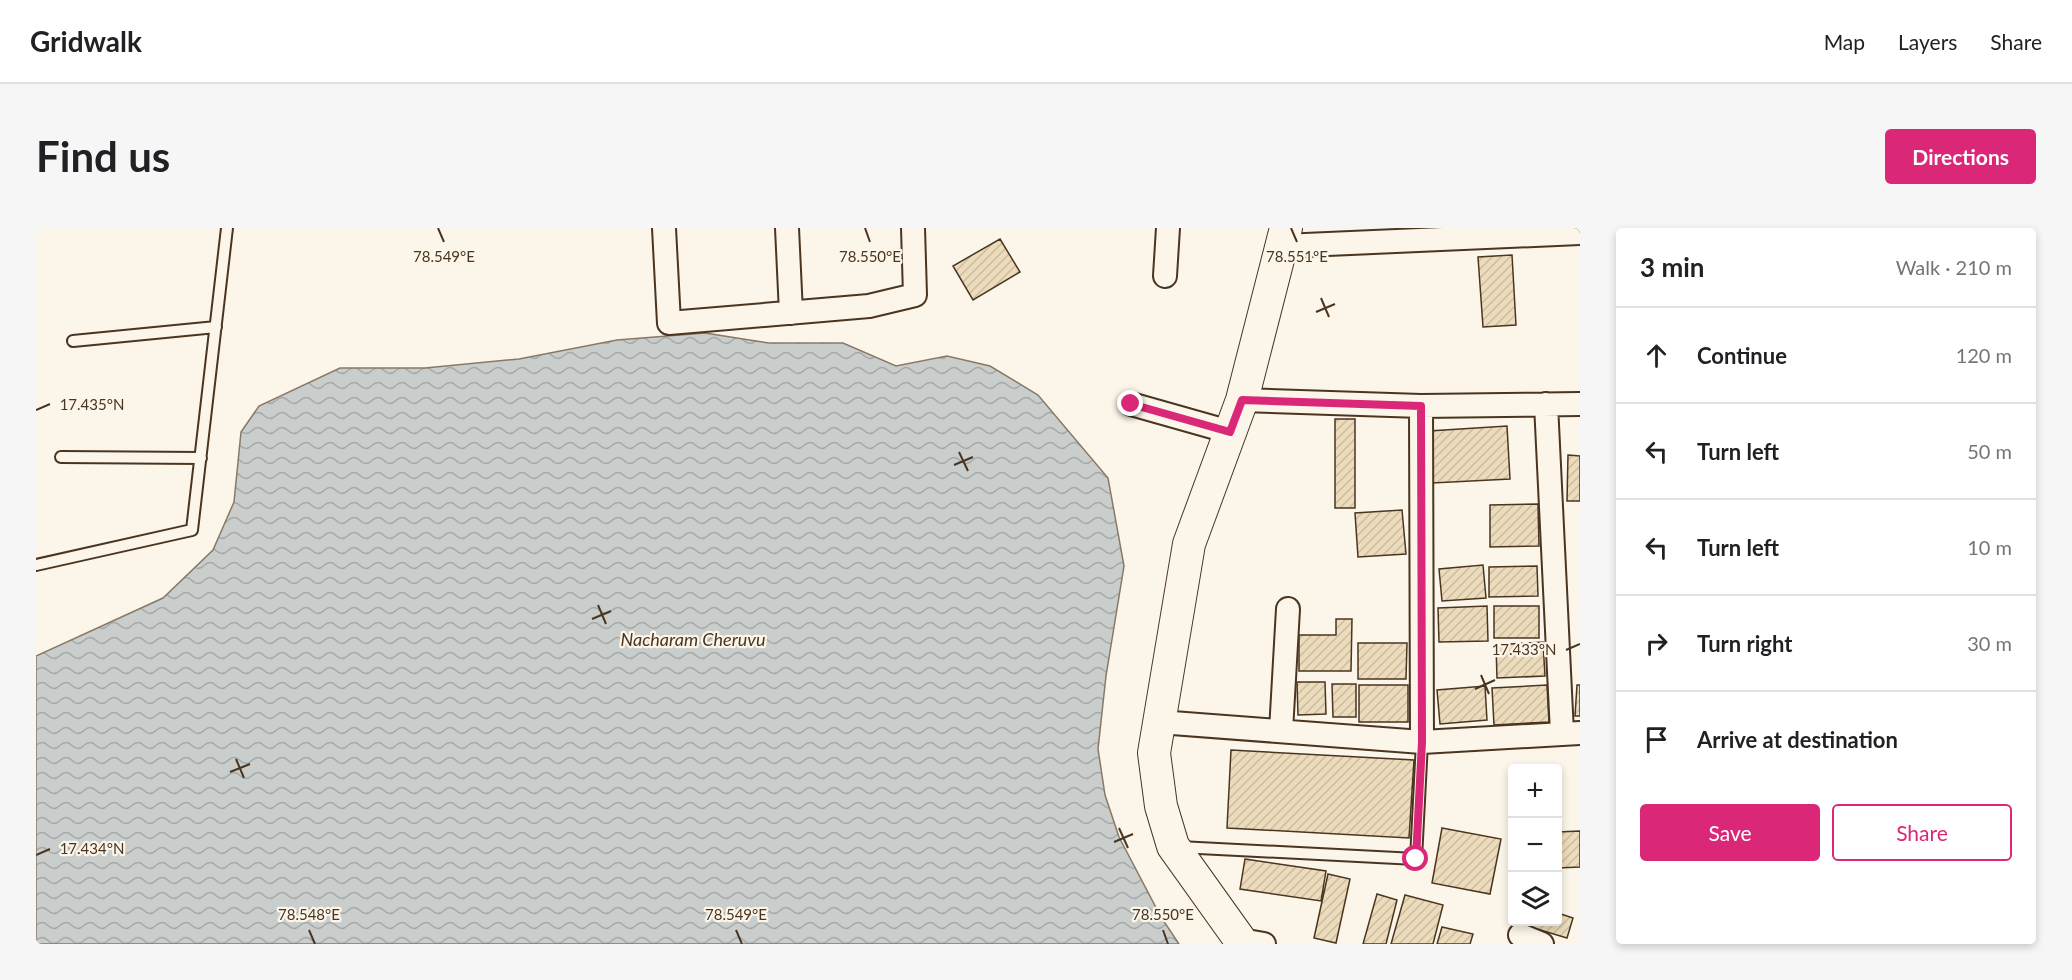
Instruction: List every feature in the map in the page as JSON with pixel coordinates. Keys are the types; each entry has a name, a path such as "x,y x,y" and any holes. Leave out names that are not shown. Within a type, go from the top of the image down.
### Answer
{"street":[{"path":"664,228 669,323 869,306 915,295 914,228"},
{"path":"787,228 791,313"},
{"path":"1165,276 1168,228"},
{"path":"1250,943 1173,846 1161,806 1154,753 1189,544 1242,400 1284,237 1580,233"},
{"path":"1242,400 1421,406 1580,404"},
{"path":"1131,404 1230,432"},
{"path":"1159,722 1422,742 1571,733 1546,404"},
{"path":"1421,406 1422,742"},
{"path":"1281,731 1288,609"},
{"path":"1520,935 1542,944"}],"lane":[{"path":"36,565 192,530 227,228"},
{"path":"72,341 216,327"},
{"path":"61,458 201,458"},
{"path":"1173,846 1416,859 1422,742"}],"water":[{"name":"Nacharam Cheruvu","path":"705,333 769,343 843,343 896,366 947,356 990,366 1038,395 1108,478 1124,566 1106,676 1098,749 1105,795 1119,837 1161,917 1179,944 36,944 36,656 163,598 213,550 234,502 241,432 259,406 340,368 425,368 519,359 617,340"}],"building":[{"path":"1000,239 1020,272 973,300 953,266"},
{"path":"1512,255 1516,325 1483,327 1478,257"},
{"path":"1335,419 1355,419 1355,508 1335,508"},
{"path":"1507,426 1510,479 1432,483 1429,431"},
{"path":"1568,455 1580,456 1580,501 1567,501"},
{"path":"1538,504 1539,546 1490,547 1490,505"},
{"path":"1402,510 1406,554 1358,557 1355,513"},
{"path":"1483,565 1486,598 1442,601 1439,569"},
{"path":"1537,566 1538,596 1489,597 1489,567"},
{"path":"1487,606 1488,641 1439,642 1438,608"},
{"path":"1494,606 1539,606 1539,638 1494,638"},
{"path":"1336,619 1352,619 1351,671 1299,671 1299,635 1336,635"},
{"path":"1543,642 1545,676 1497,678 1496,645"},
{"path":"1358,643 1407,643 1406,679 1358,679"},
{"path":"1297,682 1325,682 1326,714 1298,715"},
{"path":"1332,684 1356,684 1356,717 1333,717"},
{"path":"1359,685 1408,685 1408,722 1359,722"},
{"path":"1547,685 1549,722 1494,725 1492,688"},
{"path":"1577,685 1580,685 1580,716 1575,716"},
{"path":"1485,686 1487,720 1440,724 1437,690"},
{"path":"1231,750 1414,760 1409,838 1227,828"},
{"path":"1442,828 1501,839 1490,894 1432,883"},
{"path":"1580,831 1580,867 1562,868 1562,832"},
{"path":"1245,859 1326,871 1321,901 1240,889"},
{"path":"1328,874 1350,879 1336,943 1314,938"},
{"path":"1377,894 1397,900 1386,944 1363,944"},
{"path":"1405,895 1443,905 1433,944 1391,944"},
{"path":"1562,914 1573,918 1567,938 1527,926 1562,926"},
{"path":"1442,927 1473,934 1470,944 1437,944"}],"route":[{"path":"1131,404 1230,432 1242,400 1421,406 1422,742 1416,859"}]}
